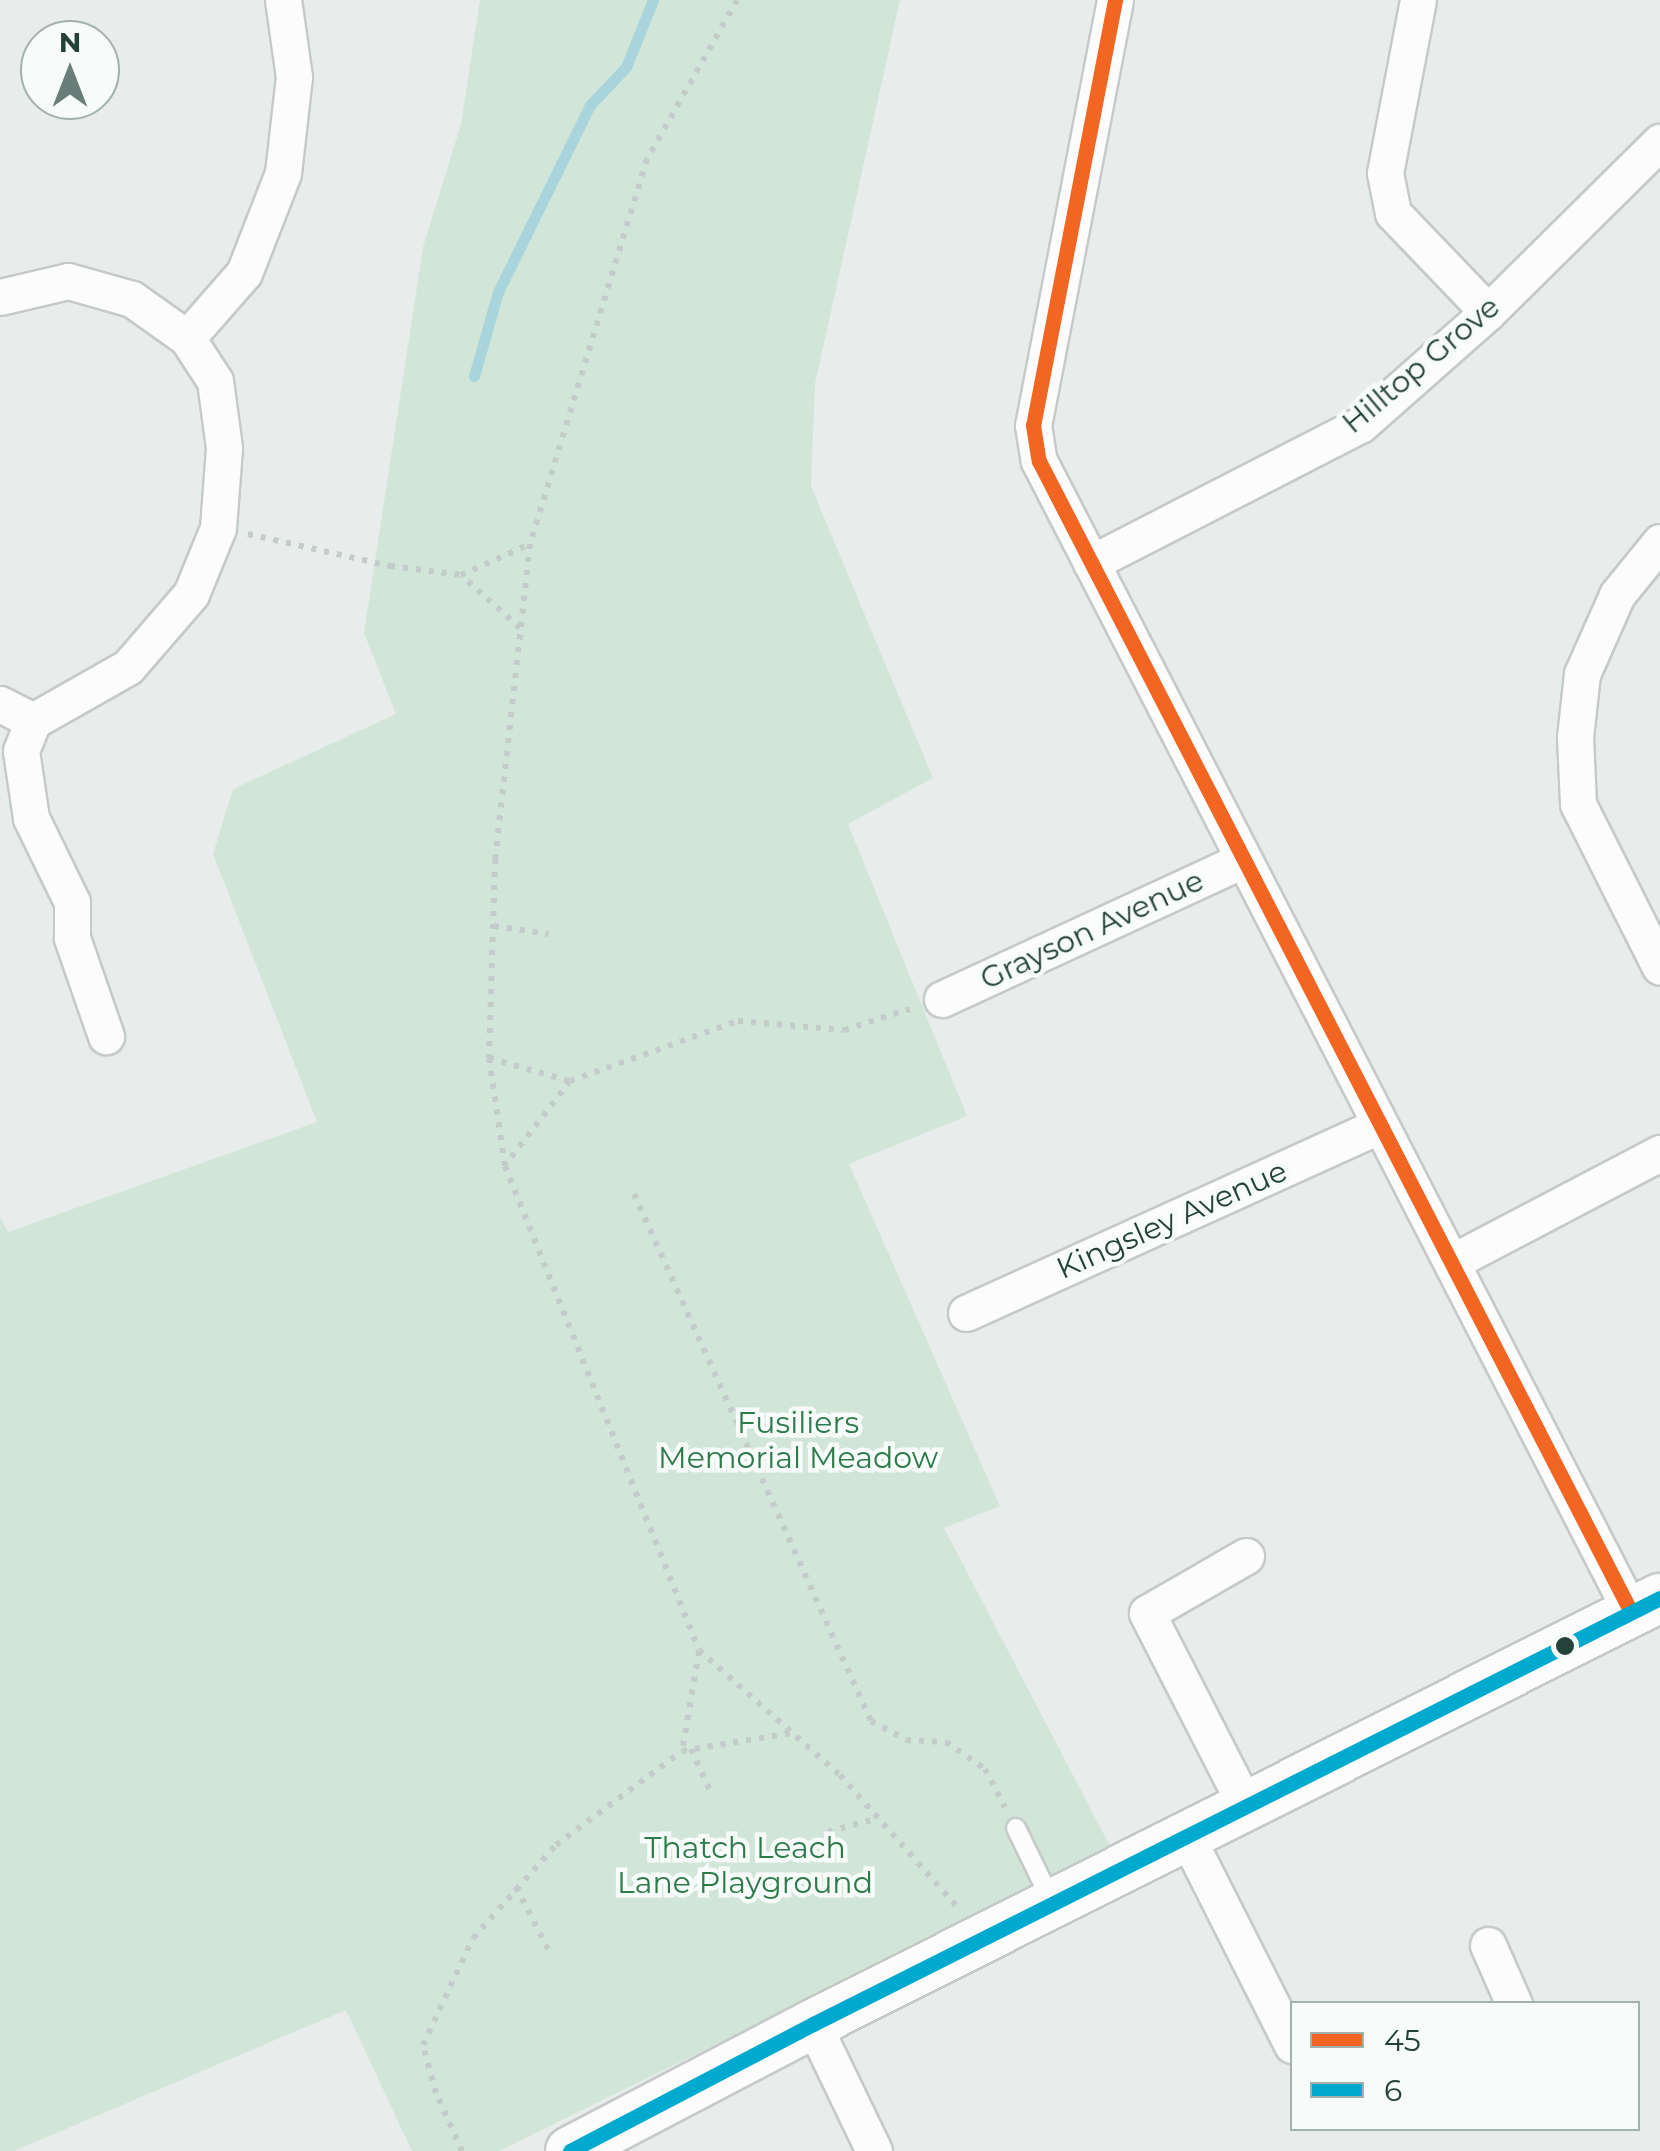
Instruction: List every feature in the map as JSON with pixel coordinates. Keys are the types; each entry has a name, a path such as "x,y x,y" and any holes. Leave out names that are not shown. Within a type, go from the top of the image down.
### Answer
{"street":[{"path":"187,338 244,273 284,173 294,76 283,0"},
{"path":"570,2151 813,2024 1188,1839 1645,1605 1378,1126 1040,461 1033,425 1115,0"},
{"path":"1418,0 1384,173 1394,213 1488,312"},
{"name":"Hilltop Grove","path":"1091,563 1360,425 1488,312 1660,142"},
{"path":"0,297 68,281 132,299 187,338 215,382 224,448 218,528 191,594 128,666 33,722 21,751 31,818 72,902 72,938 106,1036"},
{"path":"1660,542 1616,595 1582,674 1575,737 1578,804 1660,967"},
{"path":"0,704 33,722"},
{"name":"Grayson Avenue","path":"942,999 1243,860"},
{"name":"Kingsley Avenue","path":"966,1313 1378,1126"},
{"path":"1454,1262 1660,1153"},
{"path":"1246,1556 1147,1613 1247,1808"},
{"path":"1188,1839 1290,2041"},
{"path":"1488,1945 1513,2001"},
{"path":"813,2024 874,2151"}],"lane":[{"path":"1016,1828 1054,1905"}],"path":[{"path":"736,0 647,159 530,544 496,859 489,1058 505,1166 699,1650 840,1775 986,1938"},
{"path":"218,528 390,566 460,574 530,544"},
{"path":"460,574 521,629"},
{"path":"494,926 548,934"},
{"path":"505,1166 570,1081 738,1021 844,1030 942,999"},
{"path":"489,1058 570,1081"},
{"path":"634,1194 871,1721 906,1740 946,1742 985,1769 1016,1828"},
{"path":"682,1751 699,1650"},
{"path":"462,2151 436,2094 423,2045 473,1938 556,1845 682,1751 793,1733"},
{"path":"691,1749 711,1793"},
{"path":"828,1832 878,1818"},
{"path":"516,1887 550,1953"}],"green space":[{"path":"480,0 900,0 815,384 811,486 933,778 848,824 967,1116 849,1164 1000,1506 944,1528 1112,1850 499,2151 412,2151 346,2010 14,2151 0,2151 0,1217 8,1232 317,1122 213,854 233,789 396,714 364,633 423,247 461,124"}],"waterway":[{"path":"474,376 498,292 590,105 626,67 653,0"}],"transit line":[{"name":"45","path":"1115,0 1033,425 1039,461 1631,1612"},
{"name":"6","path":"570,2151 813,2024 1660,1598"}],"park label":[{"name":"Fusiliers Memorial Meadow","path":"798,1440"},
{"name":"Thatch Leach Lane Playground","path":"745,1865"}]}
